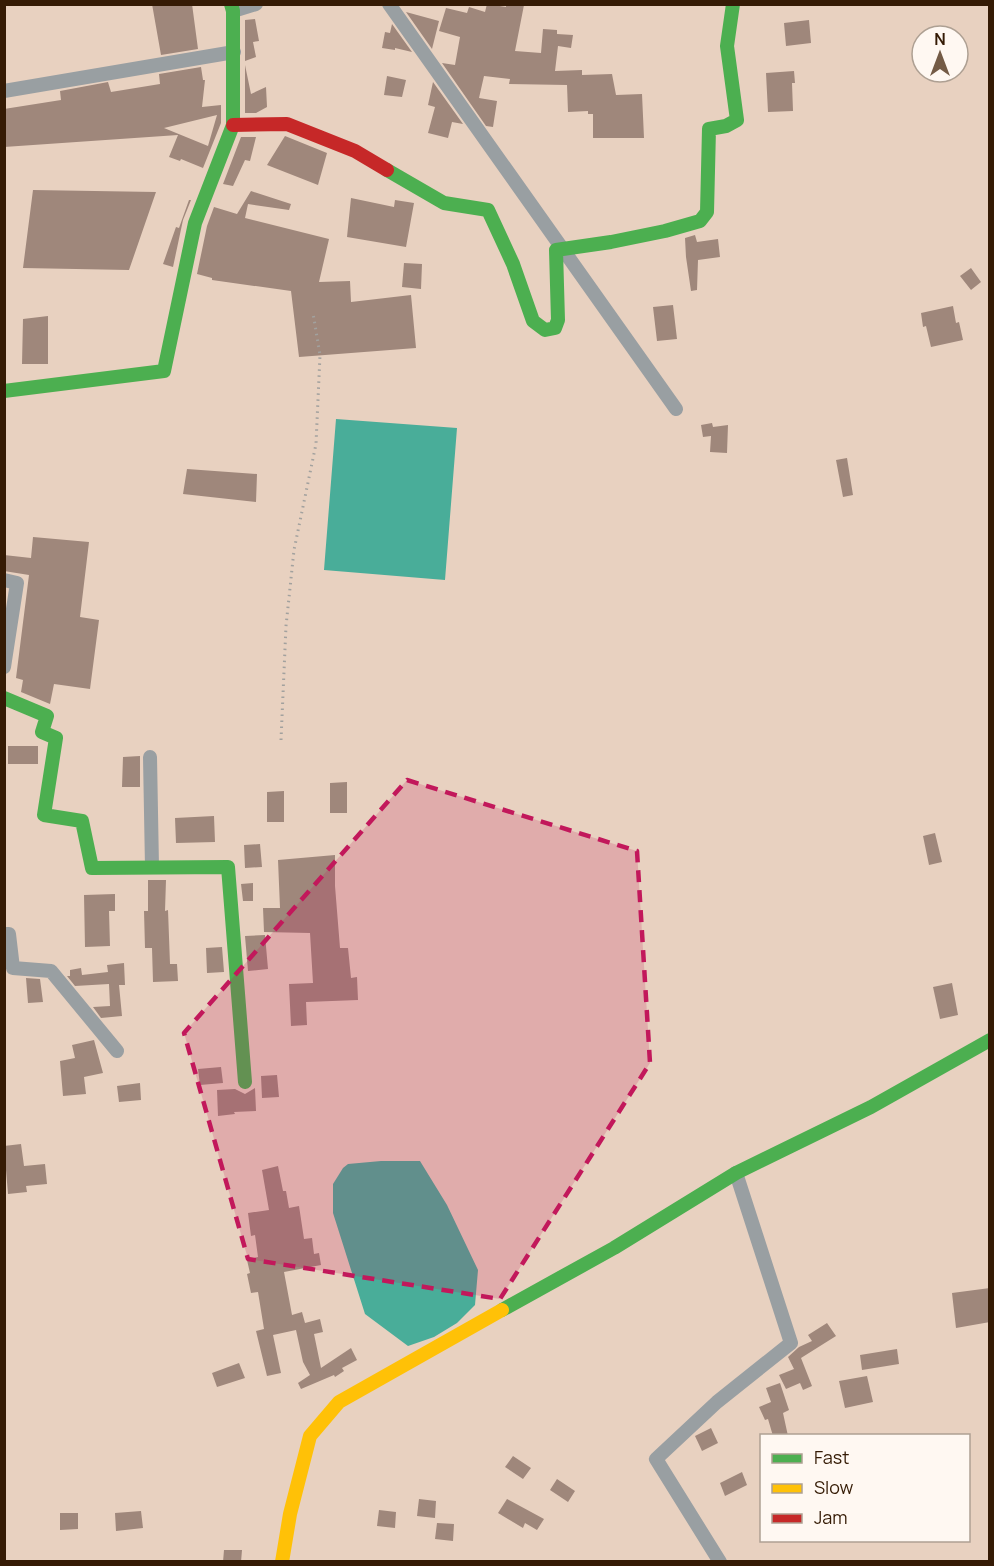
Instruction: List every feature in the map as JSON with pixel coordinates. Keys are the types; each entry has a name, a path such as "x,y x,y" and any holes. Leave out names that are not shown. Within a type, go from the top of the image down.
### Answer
{"street":[{"path":"4,391 164,371 195,223 233,125 232,8 256,4"},
{"path":"389,4 676,409"},
{"path":"233,125 287,124 356,151 444,203 488,210 513,264 533,321 545,330 555,328 558,320 556,250 646,236 700,221 706,212 710,129 726,126 737,120 727,46 733,4"},
{"path":"4,91 234,52"},
{"path":"4,580 17,583 4,667"},
{"path":"4,698 47,716 42,732 56,738 45,815 82,821 92,868 228,867 245,1082"},
{"path":"150,757 152,867"},
{"path":"4,934 9,934 13,968 51,971 117,1051"},
{"path":"282,1562 290,1514 310,1436 339,1402 614,1248 736,1173 871,1107 990,1040"},
{"path":"720,1562 656,1459 725,1395 791,1343 736,1173"}],"path":[{"path":"281,740 286,626 294,550 316,444 320,355 313,313"}],"highlighted area":[{"path":"407,780 637,851 650,1063 500,1299 248,1259 184,1033"}],"water":[{"path":"336,419 457,428 445,580 324,570"},
{"path":"420,1161 447,1205 478,1270 475,1305 457,1323 434,1337 408,1346 365,1314 333,1213 333,1184 343,1168 348,1164"}],"building":[{"path":"152,4 192,4 198,49 161,55"},
{"path":"487,4 506,7 506,4 524,5 515,51 541,53 543,29 557,30 557,34 573,35 571,48 558,46 555,71 582,70 582,75 612,74 616,95 642,94 644,138 593,138 593,114 588,114 588,111 568,112 567,85 509,84 510,79 484,76 479,98 497,101 493,127 486,126 442,63 455,65 460,37 439,31 446,8 467,13 469,7 485,12"},
{"path":"406,12 439,21 432,49"},
{"path":"255,19 259,41 253,42 256,57 245,61 245,20"},
{"path":"809,20 811,43 786,46 784,23"},
{"path":"392,24 412,52 382,48 385,32 390,33"},
{"path":"245,65 251,94 266,87 267,107 256,113 245,113"},
{"path":"201,67 203,80 205,80 202,107 221,105 221,123 203,168 169,157 178,135 4,147 4,109 61,100 60,91 108,82 111,92 160,84 159,74","holes":["217,115 208,146 164,128"]},
{"path":"794,71 793,111 768,112 766,73"},
{"path":"387,76 406,80 402,97 384,95"},
{"path":"433,82 463,124 452,122 448,138 428,133 435,107 428,105"},
{"path":"285,136 327,153 318,185 267,165"},
{"path":"241,137 256,137 250,161 245,160 233,186 223,184"},
{"path":"33,190 156,192 129,270 23,268"},
{"path":"251,191 291,204 289,210 248,204 245,218 329,239 319,282 350,281 351,302 411,295 416,348 299,357 291,291 212,280 212,278 197,274 207,226 214,207 237,214"},
{"path":"351,198 394,207 395,200 414,203 406,247 347,237"},
{"path":"189,200 191,200 183,220 173,267 163,264 176,227 179,228"},
{"path":"695,235 697,242 718,239 720,257 698,260 697,290 691,291 685,238"},
{"path":"404,263 422,264 421,289 402,287"},
{"path":"971,268 981,282 971,290 960,276"},
{"path":"673,305 677,339 657,341 653,307"},
{"path":"953,306 956,323 959,322 963,340 931,347 926,326 923,327 921,313"},
{"path":"48,316 48,364 22,364 23,319"},
{"path":"712,423 713,427 728,425 727,453 710,452 711,436 703,437 701,425"},
{"path":"847,458 853,495 843,497 836,460"},
{"path":"187,469 257,474 256,502 183,494"},
{"path":"33,537 89,542 80,617 99,620 90,689 54,684 50,704 21,692 23,680 16,678 29,575 4,571 4,555 31,558"},
{"path":"8,746 38,746 38,764 8,764"},
{"path":"140,756 140,787 122,787 123,757"},
{"path":"347,782 347,813 330,813 330,783"},
{"path":"284,791 284,822 267,822 267,792"},
{"path":"214,816 215,842 176,843 175,818"},
{"path":"935,833 942,862 929,865 923,836"},
{"path":"260,844 262,867 245,868 244,845"},
{"path":"335,855 340,948 348,948 351,978 357,977 358,1000 306,1002 307,1025 291,1026 289,984 313,983 310,933 264,932 263,908 280,908 278,860"},
{"path":"148,880 166,880 165,911 168,910 170,964 177,964 178,981 153,982 152,948 145,948 144,911 148,911"},
{"path":"253,883 253,901 243,901 241,884"},
{"path":"115,894 115,911 109,911 110,946 85,947 84,895"},
{"path":"265,935 268,969 248,971 245,936"},
{"path":"222,947 224,972 207,973 206,948"},
{"path":"124,963 125,985 119,985 122,1016 101,1018 93,1007 110,1006 109,984 75,986 67,976 70,976 70,970 81,968 82,975 108,972 107,965"},
{"path":"26,978 40,979 43,1002 28,1003"},
{"path":"952,983 958,1015 940,1019 933,987"},
{"path":"94,1040 103,1073 84,1077 86,1094 63,1096 60,1061 75,1058 72,1045"},
{"path":"221,1067 223,1083 200,1085 198,1069"},
{"path":"277,1075 279,1097 262,1098 261,1076"},
{"path":"140,1083 141,1100 119,1102 117,1086"},
{"path":"255,1088 256,1111 234,1112 235,1114 218,1116 217,1090 235,1089 245,1094"},
{"path":"21,1144 24,1166 45,1164 47,1184 26,1186 27,1192 8,1194 4,1146"},
{"path":"278,1166 289,1208 299,1206 304,1239 312,1238 314,1254 319,1253 321,1265 284,1272 292,1315 302,1312 305,1323 320,1319 323,1332 314,1334 321,1368 351,1348 357,1360 342,1368 344,1371 335,1377 334,1375 301,1389 298,1383 310,1375 303,1362 296,1330 273,1335 281,1373 267,1376 256,1331 264,1329 258,1292 251,1293 247,1274 250,1273 247,1260 258,1257 255,1235 251,1236 248,1213 269,1210 262,1170"},
{"path":"990,1288 990,1322 956,1328 952,1293"},
{"path":"827,1323 836,1336 801,1358 812,1386 803,1390 800,1383 786,1389 779,1375 794,1369 788,1357 799,1347 812,1341 808,1335"},
{"path":"897,1349 899,1364 862,1370 860,1355"},
{"path":"239,1363 245,1378 217,1387 212,1373"},
{"path":"867,1376 873,1402 845,1408 839,1381"},
{"path":"780,1383 789,1410 783,1413 788,1434 772,1434 768,1419 765,1420 759,1407 771,1402 766,1388"},
{"path":"711,1428 718,1443 702,1451 695,1436"},
{"path":"513,1456 531,1468 523,1479 505,1467"},
{"path":"742,1472 747,1485 725,1496 720,1483"},
{"path":"557,1479 575,1491 568,1502 550,1490"},
{"path":"419,1499 436,1501 435,1518 417,1516"},
{"path":"507,1499 544,1519 537,1530 525,1523 523,1528 498,1513"},
{"path":"379,1510 396,1512 395,1528 377,1526"},
{"path":"141,1511 143,1528 116,1531 115,1513"},
{"path":"60,1513 78,1513 78,1529 60,1530"},
{"path":"437,1523 454,1524 453,1541 435,1539"},
{"path":"224,1550 242,1550 241,1562 223,1562"}],"traffic: fast":[{"path":"4,391 164,371 195,223 233,125 233,11 231,4"},
{"path":"387,170 444,203 488,210 513,264 533,321 545,330 555,328 558,320 556,250 665,231 700,221 707,212 709,129 726,126 737,120 727,46 733,4"},
{"path":"4,698 47,716 42,732 56,738 44,815 82,821 92,868 228,867 245,1082"},
{"path":"502,1310 614,1248 736,1173 871,1107 990,1040"}],"traffic: slow":[{"path":"282,1562 290,1514 310,1436 339,1402 502,1310"}],"traffic: jam":[{"path":"233,125 287,124 355,151 387,170"}]}
